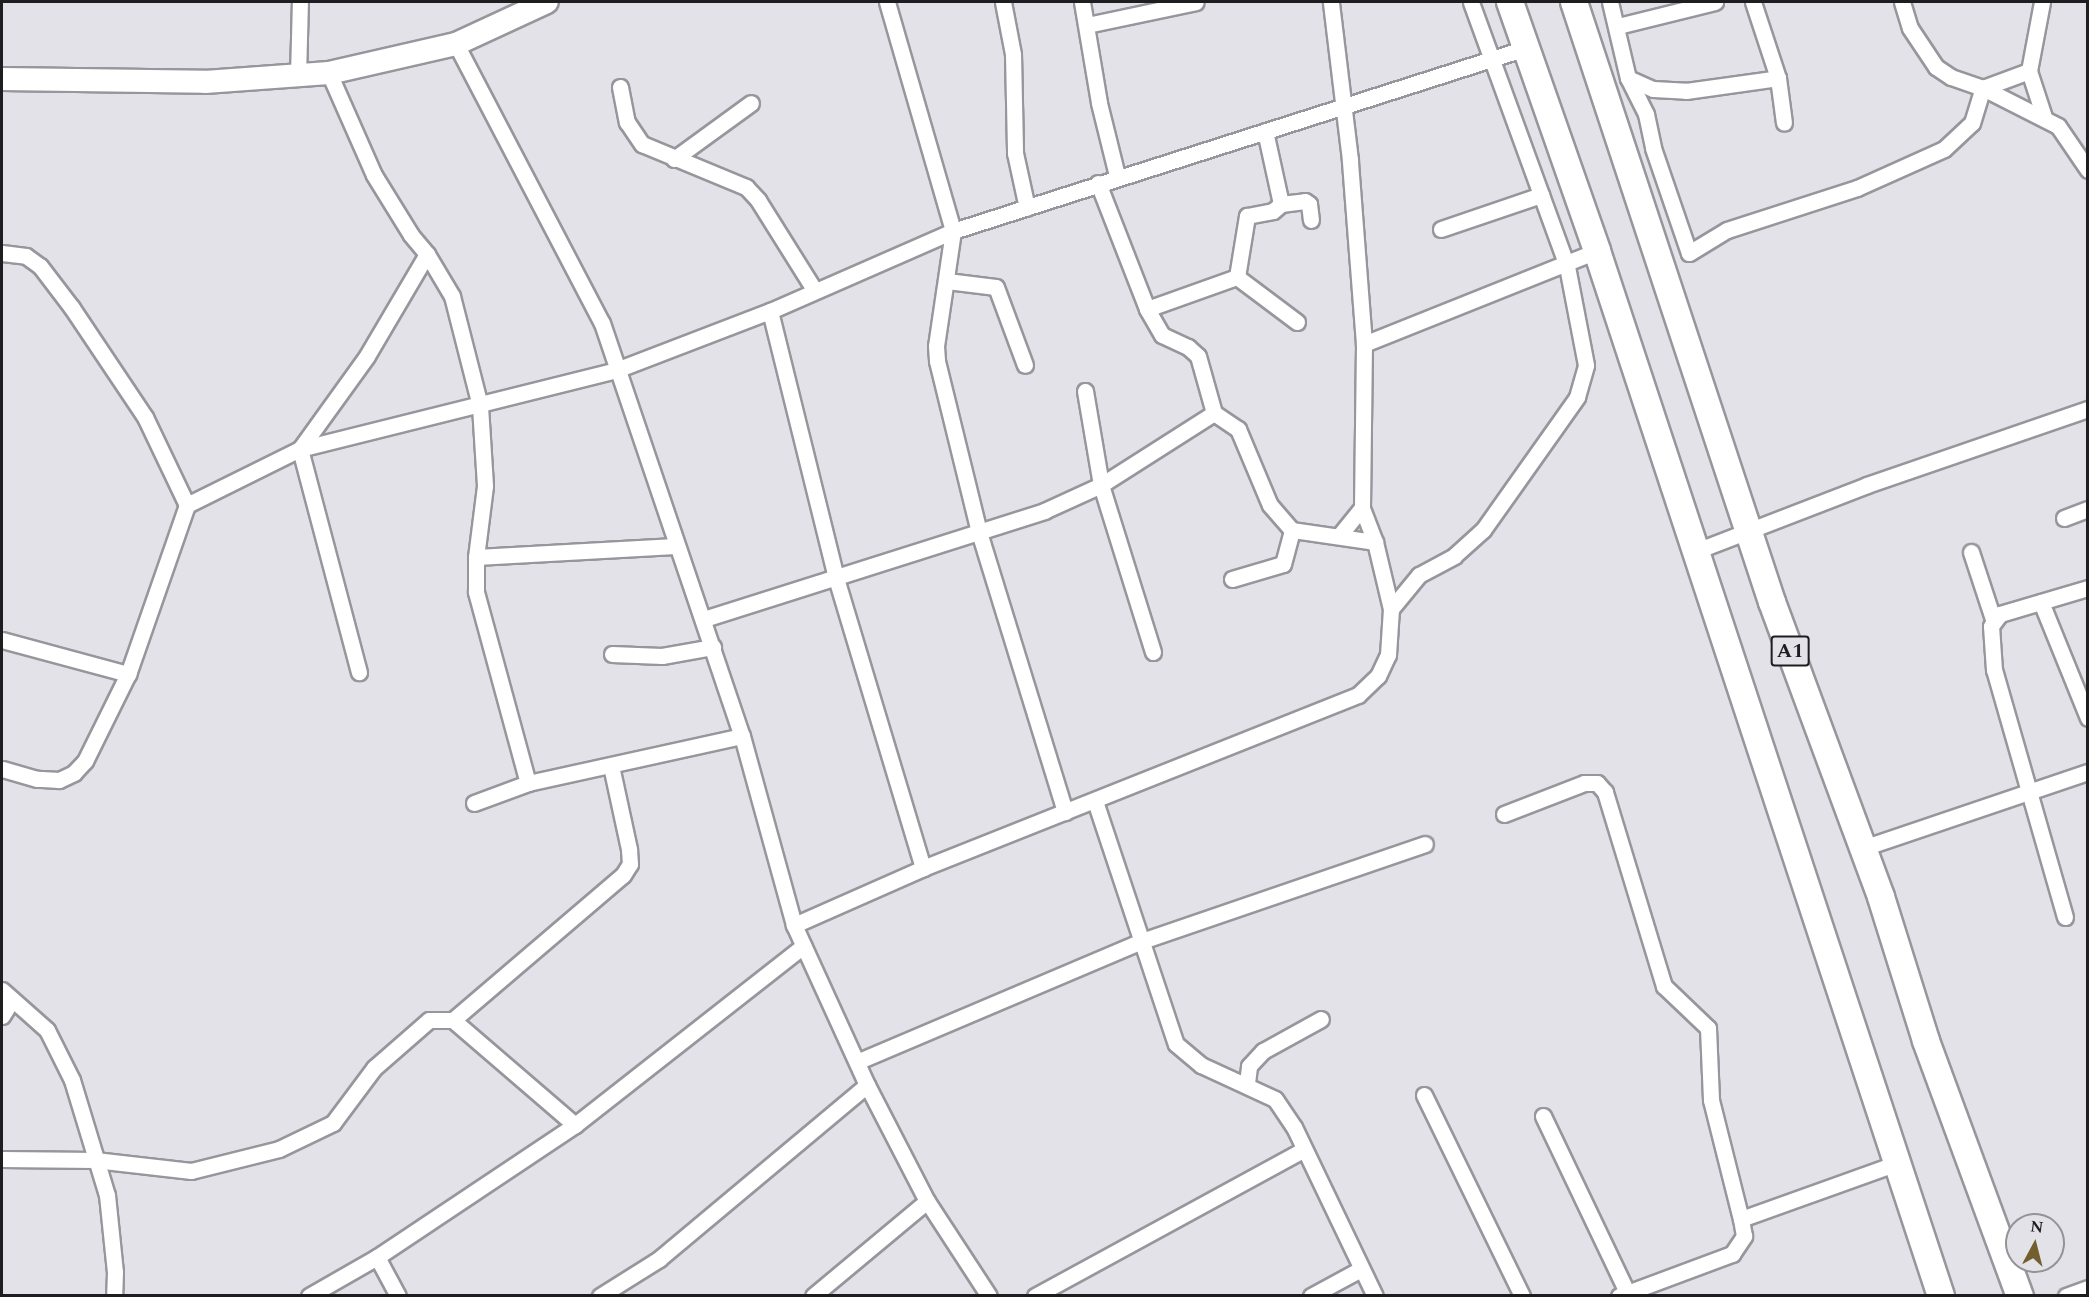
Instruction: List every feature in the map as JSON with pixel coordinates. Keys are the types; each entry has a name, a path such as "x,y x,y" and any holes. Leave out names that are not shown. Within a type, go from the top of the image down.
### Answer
{"main road":[{"path":"2,79 205,82 329,73 456,44 547,2"},
{"path":"1510,2 1597,251 1941,1296"},
{"name":"A1","path":"1574,2 1772,602 1863,848 1926,1041 2020,1296"}],"street":[{"path":"298,76 300,2"},
{"path":"887,2 953,231 936,346 937,361 979,532 1065,812"},
{"path":"1003,2 1013,54 1017,176 1027,208"},
{"path":"1082,2 1099,103 1117,176"},
{"path":"1087,25 1196,2"},
{"path":"795,925 923,868 1358,695 1378,676 1388,655 1391,609 1375,542 1362,508 1364,344 1350,159 1341,108 1330,2"},
{"path":"1391,609 1419,575 1447,562 1483,530 1577,397 1586,365 1567,266 1471,2"},
{"path":"1610,2 1618,26 1628,78 1646,114 1653,148 1689,253 1727,230 1857,188 1944,149 1972,123 1983,88"},
{"path":"1618,26 1715,2"},
{"path":"1753,2 1778,78 1784,123"},
{"path":"1902,2 1910,28 1936,67 1951,77 1983,88 2044,117 2066,134 2088,170"},
{"path":"2042,2 2029,71 2044,117"},
{"path":"456,44 515,161 588,292 609,341 616,370 675,546 704,619 742,736 795,925 803,945 859,1061 867,1085 927,1201 989,1296"},
{"path":"187,505 300,449 480,406 616,370 770,311 953,231 1117,176 1341,108 1526,48"},
{"path":"1983,88 2029,71"},
{"path":"329,73 369,164 411,235 427,254 452,296 480,406 485,486 476,557 476,592 528,783"},
{"path":"1628,78 1653,89 1686,91 1778,78"},
{"path":"620,87 632,133 642,144 674,159 734,179 746,187 758,200 815,291"},
{"path":"674,159 751,102"},
{"path":"1265,131 1281,204"},
{"path":"1098,183 1147,309 1162,335 1188,347 1198,356 1214,413 1238,429 1270,505 1292,530 1375,542"},
{"path":"1442,228 1541,195"},
{"path":"1237,277 1247,216 1273,211 1281,204 1305,201 1311,209 1311,220"},
{"path":"1364,344 1567,266 1597,251"},
{"path":"2,253 26,256 40,266 72,308 146,417 187,505 128,674 85,761 74,773 59,780 37,779 2,770"},
{"path":"300,449 367,357 427,254"},
{"path":"1147,309 1237,277"},
{"path":"1237,277 1297,322"},
{"path":"947,281 996,287 1025,365"},
{"path":"770,311 836,578 923,868"},
{"path":"1085,391 1101,485 1154,652"},
{"path":"1696,551 1867,485 2088,409"},
{"path":"704,619 1044,512 1101,485 1214,413"},
{"path":"300,449 359,672"},
{"path":"1339,536 1362,508"},
{"path":"2064,518 2088,509"},
{"path":"1232,579 1283,564 1292,530"},
{"path":"476,557 675,546"},
{"path":"1971,552 1994,619 1990,638 1994,670 2031,791 2065,917"},
{"path":"1994,619 2088,588"},
{"path":"2041,602 2088,718"},
{"path":"2,640 128,674"},
{"path":"612,654 662,656 713,647"},
{"path":"474,802 528,783 742,736"},
{"path":"2,1159 95,1160 203,1170 301,1141 333,1123 374,1068 419,1028 429,1020 453,1020 623,875 630,864 630,849 611,766"},
{"path":"1863,848 2088,772"},
{"path":"1504,814 1584,783 1597,783 1605,792 1664,986 1708,1028 1711,1100 1744,1236 1732,1254 1623,1294 1543,1116"},
{"path":"1095,801 1176,1044 1201,1065 1246,1083 1275,1099 1294,1127 1303,1150 1375,1296"},
{"path":"859,1061 1142,941 1425,844"},
{"path":"309,1296 377,1257 575,1125 803,945"},
{"path":"2,1016 7,995 47,1030 60,1052 107,1195 114,1296"},
{"path":"1246,1083 1249,1066 1263,1051 1322,1019"},
{"path":"453,1020 575,1125"},
{"path":"600,1296 659,1259 867,1085"},
{"path":"1424,1095 1522,1296"},
{"path":"1035,1296 1303,1150"},
{"path":"1741,1219 1897,1163"},
{"path":"813,1296 927,1201"},
{"path":"377,1257 398,1296"},
{"path":"1311,1296 1361,1269"},
{"path":"2066,1296 2088,1288"}]}
